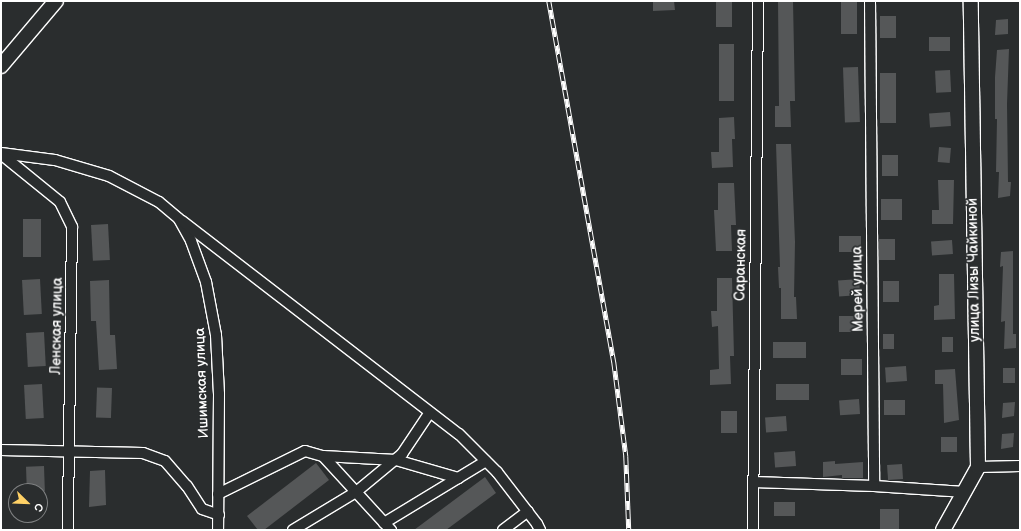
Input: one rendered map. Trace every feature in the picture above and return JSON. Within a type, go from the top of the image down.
[{"type":"street","points":[[1,66],[56,1]]},
{"type":"street","name":"Саранская","points":[[753,530],[758,1]]},
{"type":"street","name":"Мерей улица","points":[[870,1],[874,486]]},
{"type":"street","name":"улица Лизы Чайкиной","points":[[943,530],[952,510],[965,492],[978,467],[971,1]]},
{"type":"street","name":"Ишимская улица","points":[[1,153],[55,160],[109,176],[160,202],[179,219],[191,242],[206,282],[216,335],[219,394],[218,530]]},
{"type":"street","name":"Ленская улица","points":[[1,153],[60,202],[72,227],[68,530]]},
{"type":"street","points":[[179,219],[458,434],[498,472],[540,530]]},
{"type":"street","points":[[293,530],[356,492],[381,470],[396,460],[402,454],[430,412]]},
{"type":"street","points":[[1,450],[144,453],[164,461],[187,486],[202,509],[219,515]]},
{"type":"street","points":[[218,494],[305,451],[323,456],[396,460],[458,478]]},
{"type":"street","points":[[323,456],[388,526],[458,478],[486,461]]},
{"type":"street","points":[[978,467],[1020,466]]},
{"type":"street","points":[[753,482],[874,486],[965,492]]},
{"type":"street","points":[[503,530],[528,512]]},
{"type":"building","points":[[653,1],[674,1],[675,10],[653,11]]},
{"type":"building","points":[[716,1],[732,1],[732,27],[716,27]]},
{"type":"building","points":[[778,1],[793,1],[795,101],[790,101],[791,127],[775,127],[775,106],[779,106]]},
{"type":"building","points":[[841,1],[857,1],[857,34],[841,34]]},
{"type":"building","points":[[880,16],[896,16],[896,38],[880,38]]},
{"type":"building","points":[[1008,19],[1008,34],[995,35],[996,20]]},
{"type":"building","points":[[929,37],[950,37],[950,51],[929,51]]},
{"type":"building","points":[[719,44],[734,44],[734,101],[719,101]]},
{"type":"building","points":[[1009,49],[1007,104],[1008,182],[1011,182],[1010,196],[998,198],[999,172],[996,172],[997,119],[995,119],[995,77],[997,50]]},
{"type":"building","points":[[858,67],[860,122],[845,122],[843,68]]},
{"type":"building","points":[[950,70],[951,92],[936,93],[935,71]]},
{"type":"building","points":[[880,73],[896,73],[896,123],[880,123]]},
{"type":"building","points":[[950,112],[951,126],[930,127],[929,113]]},
{"type":"building","points":[[734,117],[735,139],[732,139],[733,167],[712,168],[711,152],[719,152],[719,118]]},
{"type":"building","points":[[776,144],[791,144],[795,242],[794,297],[796,297],[797,319],[781,319],[781,288],[779,288],[778,267],[780,267]]},
{"type":"building","points":[[939,147],[951,148],[950,163],[938,162]]},
{"type":"building","points":[[882,155],[898,155],[898,176],[882,176]]},
{"type":"building","points":[[938,180],[954,180],[953,224],[932,224],[932,210],[939,210]]},
{"type":"building","points":[[718,183],[734,183],[736,225],[731,225],[732,251],[716,251],[714,210],[718,210]]},
{"type":"building","points":[[881,199],[902,199],[902,220],[881,220]]},
{"type":"building","points":[[23,219],[41,219],[41,257],[23,257]]},
{"type":"building","points":[[108,224],[110,260],[93,261],[91,225]]},
{"type":"building","points":[[839,236],[861,236],[861,252],[839,252]]},
{"type":"building","points":[[879,239],[895,239],[895,260],[879,260]]},
{"type":"building","points":[[952,240],[953,254],[932,255],[931,241]]},
{"type":"building","points":[[1013,251],[1013,334],[1016,334],[1016,348],[1004,349],[1005,321],[1001,322],[1003,266],[1000,267],[1001,252]]},
{"type":"building","points":[[939,274],[954,274],[955,319],[934,320],[934,306],[939,305]]},
{"type":"building","points":[[717,278],[732,278],[734,356],[730,356],[731,384],[710,385],[710,370],[719,369],[718,326],[712,327],[711,311],[717,311]]},
{"type":"building","points":[[40,279],[42,314],[24,315],[22,280]]},
{"type":"building","points":[[859,279],[860,295],[839,296],[838,280]]},
{"type":"building","points":[[109,280],[110,335],[115,335],[117,369],[99,370],[96,321],[91,321],[90,281]]},
{"type":"building","points":[[883,281],[899,281],[899,302],[883,302]]},
{"type":"building","points":[[839,316],[861,316],[861,332],[839,332]]},
{"type":"building","points":[[44,332],[46,366],[28,367],[26,333]]},
{"type":"building","points":[[883,334],[894,334],[894,349],[883,349]]},
{"type":"building","points":[[942,337],[953,337],[953,352],[942,352]]},
{"type":"building","points":[[773,342],[806,342],[806,358],[773,358]]},
{"type":"building","points":[[841,359],[862,359],[862,375],[841,375]]},
{"type":"building","points":[[906,366],[907,381],[886,382],[885,367]]},
{"type":"building","points":[[1003,368],[1015,368],[1015,383],[1003,383]]},
{"type":"building","points":[[955,369],[959,420],[944,423],[943,384],[935,384],[935,370]]},
{"type":"building","points":[[42,384],[44,418],[26,419],[24,385]]},
{"type":"building","points":[[776,384],[809,384],[809,400],[776,400]]},
{"type":"building","points":[[97,387],[112,388],[111,418],[96,417]]},
{"type":"building","points":[[859,399],[860,414],[840,415],[839,400]]},
{"type":"building","points":[[884,400],[905,400],[905,415],[884,415]]},
{"type":"building","points":[[1015,402],[1014,416],[1002,418],[1003,403]]},
{"type":"building","points":[[721,411],[737,411],[737,433],[721,433]]},
{"type":"building","points":[[786,416],[787,431],[766,432],[765,417]]},
{"type":"building","points":[[1014,433],[1013,447],[1001,449],[1002,434]]},
{"type":"building","points":[[941,437],[957,437],[957,452],[941,452]]},
{"type":"building","points":[[795,451],[796,466],[775,467],[774,452]]},
{"type":"building","points":[[835,461],[835,464],[863,462],[863,478],[842,478],[842,475],[823,477],[823,462]]},
{"type":"building","points":[[316,463],[329,480],[264,530],[258,530],[247,516]]},
{"type":"building","points":[[902,464],[903,479],[888,480],[887,465]]},
{"type":"building","points":[[44,466],[45,483],[27,483],[26,467]]},
{"type":"building","points":[[105,470],[106,505],[89,507],[90,471]]},
{"type":"building","points":[[485,477],[496,493],[446,530],[414,530]]},
{"type":"building","points":[[774,502],[795,502],[795,516],[774,516]]},
{"type":"building","points":[[880,509],[899,509],[899,530],[880,530]]},
{"type":"railway","points":[[549,1],[614,362],[626,456],[629,530]]}]
